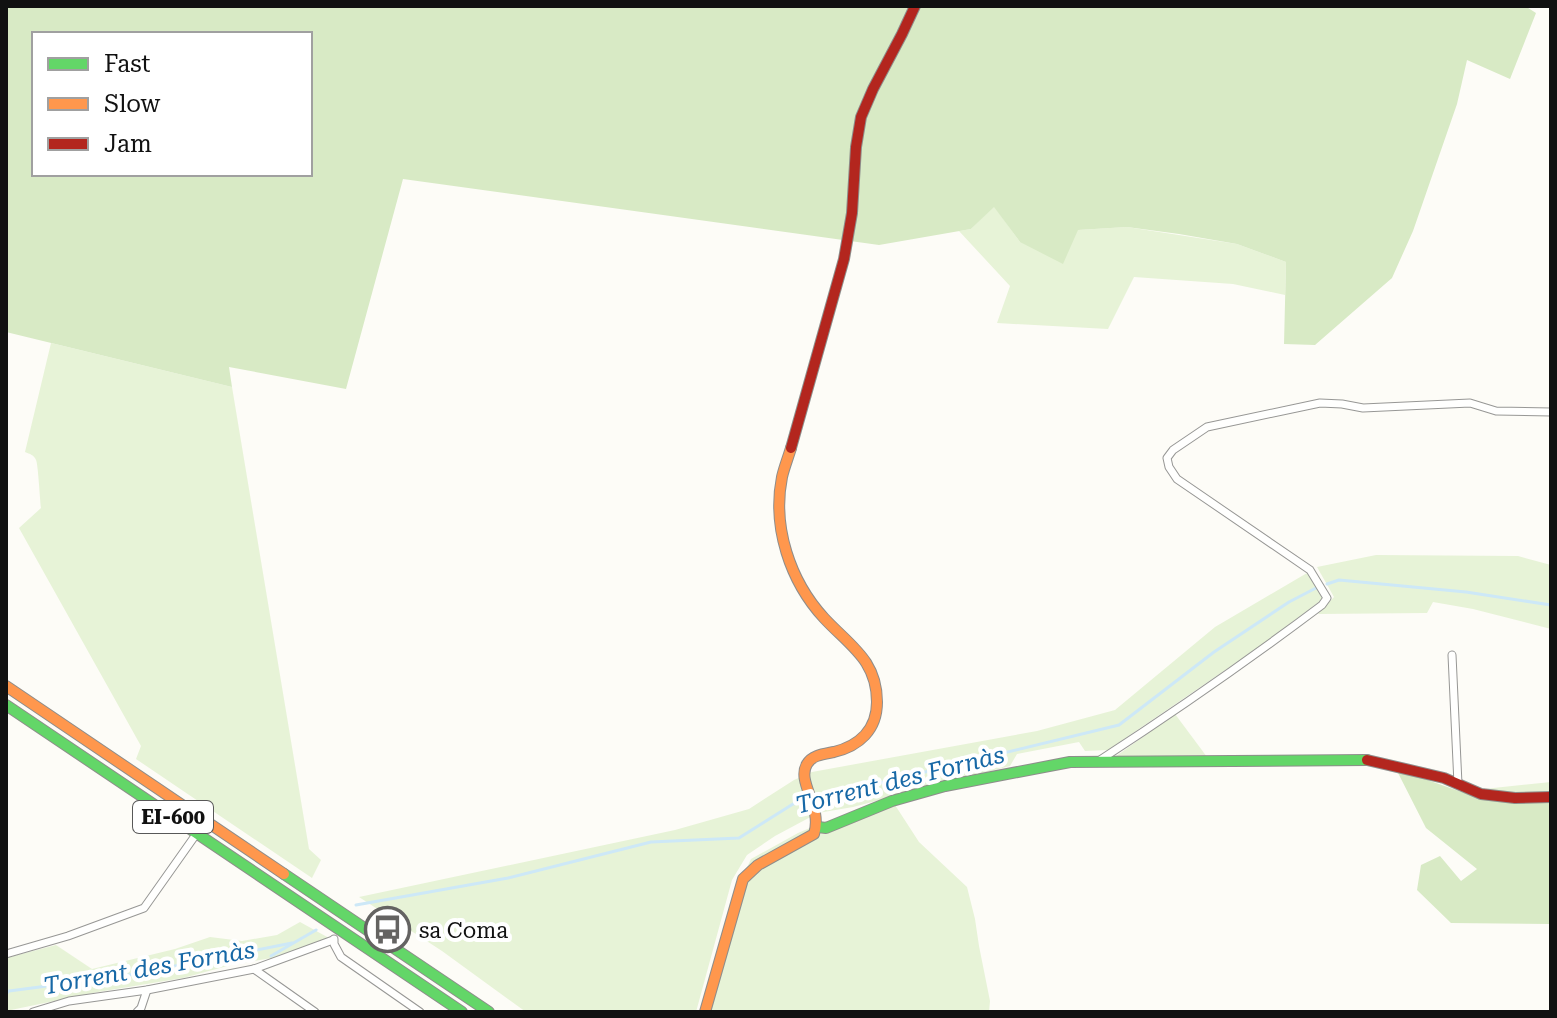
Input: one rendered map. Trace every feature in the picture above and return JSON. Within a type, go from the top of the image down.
[{"type":"street","points":[[705,1012],[743,879],[758,865],[814,834],[818,827],[817,814],[803,772],[807,762],[813,757],[842,752],[858,743],[875,719],[874,680],[869,665],[861,652],[823,618],[797,579],[784,544],[781,495],[782,479],[844,259],[850,225],[857,134],[875,86],[915,6]]},
{"type":"street","points":[[1096,763],[1275,640],[1327,598],[1310,570],[1177,479],[1167,458],[1173,450],[1207,427],[1320,403],[1363,408],[1470,403],[1496,411],[1551,412]]},
{"type":"street","points":[[1452,655],[1458,784]]},
{"type":"street","name":"EI-600","points":[[6,686],[489,1012]]},
{"type":"street","name":"EI-600","points":[[6,705],[197,833],[336,935],[462,1012]]},
{"type":"street","points":[[818,827],[826,828],[892,801],[945,786],[1070,762],[1364,759],[1404,767],[1481,794],[1515,798],[1551,797]]},
{"type":"street","points":[[6,954],[68,936],[144,908],[197,833]]},
{"type":"street","points":[[33,1012],[69,1001],[147,990],[254,969],[336,935],[341,957],[420,1012]]},
{"type":"street","points":[[254,969],[315,1012]]},
{"type":"street","points":[[137,1012],[147,990]]},
{"type":"green space","points":[[6,6],[1525,6],[1536,13],[1510,79],[1467,60],[1457,104],[1413,231],[1392,278],[1315,345],[1284,344],[1286,262],[1237,244],[1127,227],[1078,230],[1063,264],[1020,242],[994,207],[971,229],[879,245],[403,179],[346,389],[229,367],[232,387],[6,332]]},
{"type":"green space","points":[[994,206],[1020,242],[1078,230],[1127,227],[1237,244],[1286,262],[1285,295],[1233,284],[1134,277],[1108,329],[997,323],[1010,286],[959,231],[971,229]]},
{"type":"green space","points":[[51,343],[232,387],[309,849],[321,860],[312,878],[136,759],[141,746],[19,528],[41,508],[37,463],[33,456],[25,452]]},
{"type":"green space","points":[[1376,555],[1518,556],[1551,565],[1551,629],[1433,602],[1427,613],[1318,614],[1334,597],[1317,567]]},
{"type":"green space","points":[[1307,573],[1324,598],[1262,645],[1108,750],[1085,751],[1079,742],[1017,754],[1010,766],[853,807],[818,813],[747,855],[732,880],[696,1012],[526,1012],[442,951],[359,897],[675,830],[749,809],[812,772],[1037,731],[1115,710],[1215,627]]},
{"type":"green space","points":[[1175,714],[1207,757],[1112,759]]},
{"type":"green space","points":[[1396,769],[1476,797],[1551,802],[1551,924],[1451,923],[1417,890],[1421,865],[1440,856],[1461,881],[1477,869],[1426,828]]},
{"type":"green space","points":[[1551,782],[1551,793],[1503,793],[1484,789]]},
{"type":"green space","points":[[895,805],[919,842],[967,887],[990,1001],[989,1012],[707,1012],[742,878],[751,859],[824,822]]},
{"type":"green space","points":[[300,922],[329,938],[272,958],[6,1011],[6,958],[56,945],[92,969],[175,949],[210,937],[242,941],[277,935]]},
{"type":"waterway","name":"Torrent des Fornàs","points":[[1327,584],[1339,580],[1466,592],[1551,605]]},
{"type":"waterway","name":"Torrent des Fornàs","points":[[356,905],[508,878],[651,842],[739,838],[793,804],[1119,725],[1214,652],[1289,602],[1316,588]]},
{"type":"waterway","name":"Torrent des Fornàs","points":[[271,956],[316,930]]},
{"type":"waterway","name":"Torrent des Fornàs","points":[[6,994],[9,991],[124,976],[292,943]]},
{"type":"traffic: fast","points":[[6,705],[462,1012]]},
{"type":"traffic: fast","points":[[818,827],[826,828],[892,801],[945,786],[1070,762],[1367,760]]},
{"type":"traffic: fast","points":[[284,874],[489,1012]]},
{"type":"traffic: slow","points":[[705,1012],[743,879],[758,865],[814,834],[815,814],[805,779],[807,764],[815,757],[859,741],[870,729],[876,712],[876,687],[867,664],[812,603],[786,552],[780,496],[791,448]]},
{"type":"traffic: slow","points":[[6,686],[284,874]]},
{"type":"traffic: jam","points":[[791,448],[844,259],[852,213],[861,117],[915,6]]},
{"type":"traffic: jam","points":[[1367,760],[1444,778],[1481,794],[1515,798],[1551,797]]},
{"type":"place","name":"sa Coma","points":[[388,930]]}]
